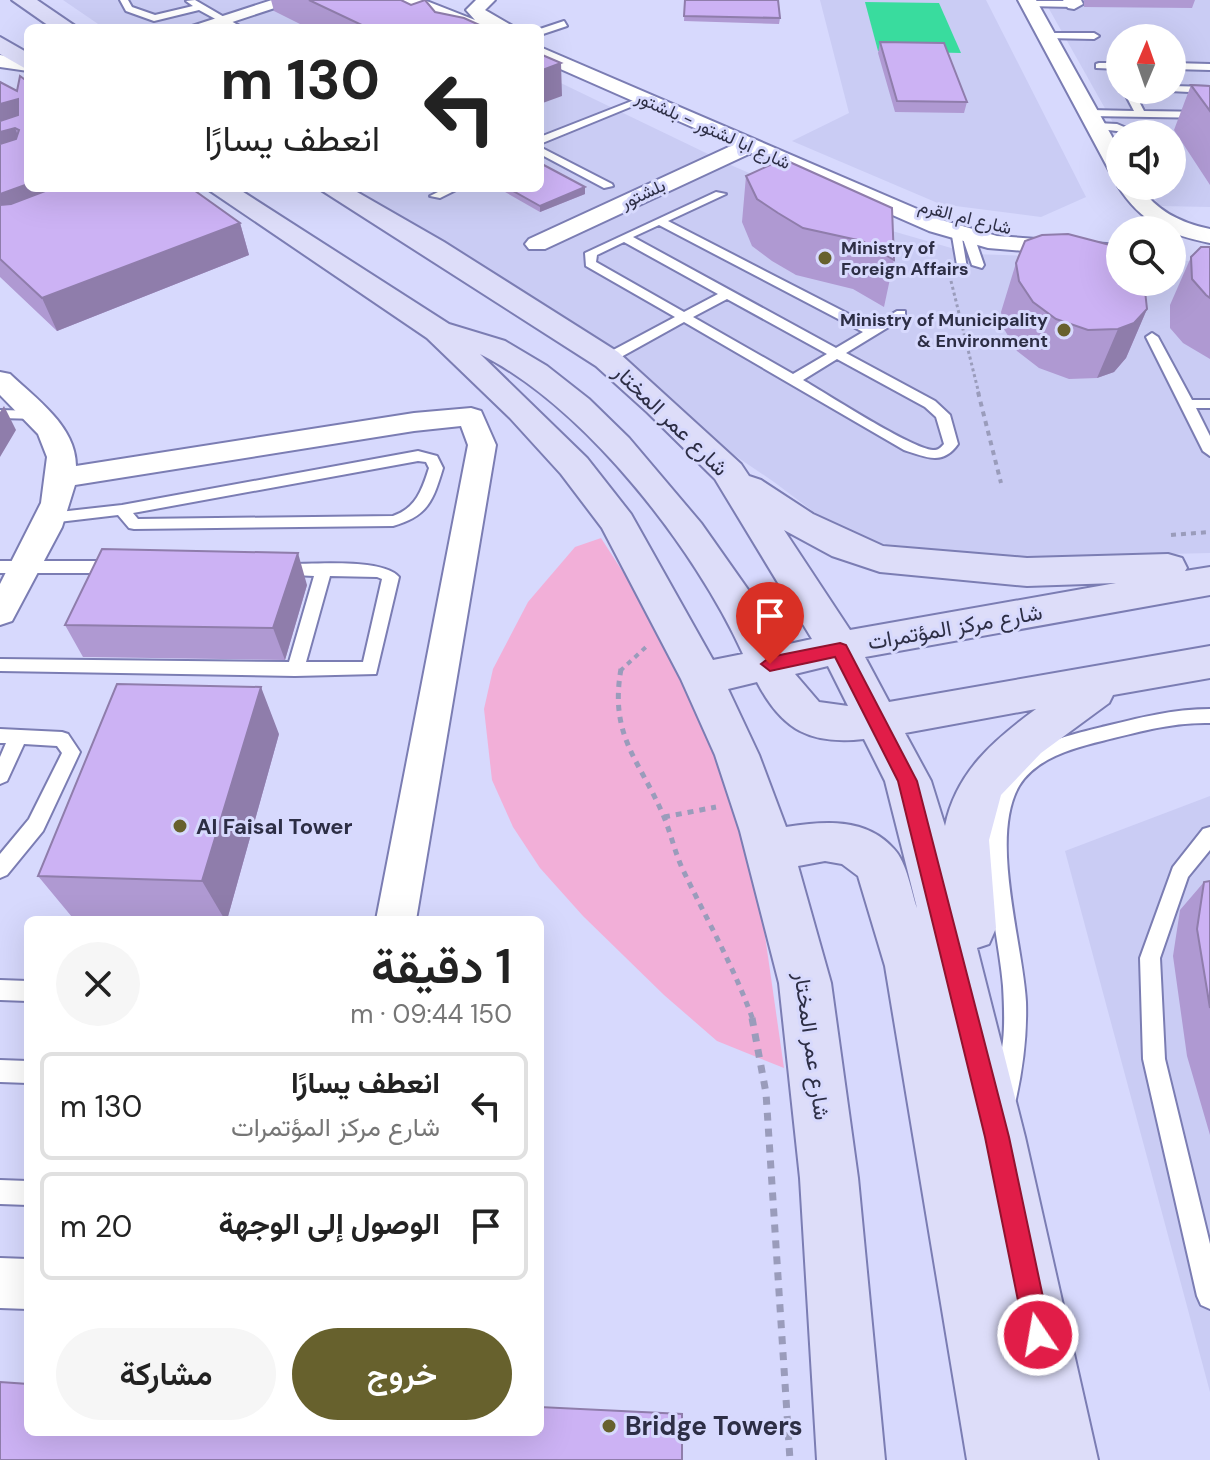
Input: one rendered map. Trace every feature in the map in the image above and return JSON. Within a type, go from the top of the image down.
[{"type":"main road","points":[[22,0],[61,24]]},
{"type":"main road","points":[[0,44],[24,61]]},
{"type":"main road","name":"شارع عمر المختار","points":[[225,192],[438,331],[512,400],[574,466],[618,523],[702,679],[761,825],[805,983],[818,1068],[851,1460]]},
{"type":"main road","name":"شارع عمر المختار","points":[[338,192],[434,248],[607,359],[728,472],[840,649],[908,781],[926,842],[997,1137],[1064,1460]]},
{"type":"main road","points":[[438,331],[481,341],[516,358],[603,433],[635,466],[709,564],[743,613],[795,706],[815,719],[841,725],[876,721],[1210,662]]},
{"type":"main road","points":[[728,472],[800,523],[846,547],[880,559],[1027,572],[1210,568]]},
{"type":"main road","name":"شارع مركز المؤتمرات","points":[[702,679],[897,635],[1210,581]]},
{"type":"main road","points":[[962,999],[971,973],[973,942],[965,885],[965,833],[974,797],[986,777],[1019,743],[1109,680]]},
{"type":"main road","points":[[761,825],[854,846],[878,864],[911,966],[1001,1460]]},
{"type":"street","points":[[231,24],[290,0]]},
{"type":"street","points":[[409,0],[469,24]]},
{"type":"street","points":[[486,0],[475,10],[500,24]]},
{"type":"street","points":[[1028,2],[1106,144]]},
{"type":"street","points":[[544,45],[612,77],[639,97]]},
{"type":"street","name":"شارع ابا لشتور - بلشتور","points":[[544,55],[813,174],[846,196],[953,231],[1027,247],[1106,237]]},
{"type":"street","points":[[0,61],[24,64]]},
{"type":"street","name":"بلشتور","points":[[537,244],[750,145]]},
{"type":"street","name":"شارع ام القرم","points":[[813,174],[986,226],[1086,237],[1106,236]]},
{"type":"street","points":[[1186,229],[1210,236]]},
{"type":"street","points":[[1186,251],[1210,251]]},
{"type":"street","points":[[0,380],[37,415],[62,453],[62,478],[50,518],[7,584]]},
{"type":"street","points":[[62,478],[414,422],[471,417],[482,445],[397,916]]},
{"type":"street","points":[[0,1283],[24,1284]]},
{"type":"lane","points":[[124,0],[129,9],[154,18],[200,7]]},
{"type":"lane","points":[[187,0],[231,24]]},
{"type":"lane","points":[[1028,2],[1073,2]]},
{"type":"lane","points":[[544,31],[564,24]]},
{"type":"lane","points":[[1049,36],[1094,36]]},
{"type":"lane","points":[[1099,66],[1106,66]]},
{"type":"lane","points":[[1186,66],[1210,67]]},
{"type":"lane","points":[[1186,89],[1210,90]]},
{"type":"lane","points":[[544,147],[639,97]]},
{"type":"lane","points":[[1136,104],[1141,114]]},
{"type":"lane","points":[[1093,119],[1141,114],[1210,115]]},
{"type":"lane","points":[[1093,119],[1106,123]]},
{"type":"lane","points":[[544,151],[608,186]]},
{"type":"lane","points":[[436,196],[446,192]]},
{"type":"lane","points":[[624,237],[930,404],[943,415],[951,444],[946,451],[935,455],[909,447],[590,263],[591,253],[624,237],[720,194]]},
{"type":"lane","points":[[659,221],[872,331]]},
{"type":"lane","points":[[953,231],[963,265]]},
{"type":"lane","points":[[953,231],[978,265]]},
{"type":"lane","points":[[607,359],[727,294]]},
{"type":"lane","points":[[793,380],[901,314]]},
{"type":"lane","points":[[1152,337],[1210,451]]},
{"type":"lane","points":[[1187,404],[1210,404]]},
{"type":"lane","points":[[0,414],[37,415]]},
{"type":"lane","points":[[50,518],[122,510],[418,456],[432,459],[436,468],[424,506],[411,517],[393,521],[134,524],[122,510]]},
{"type":"lane","points":[[7,584],[137,568]]},
{"type":"lane","points":[[0,665],[361,671],[372,666],[391,577],[384,572],[262,570]]},
{"type":"lane","points":[[295,670],[324,570]]},
{"type":"lane","points":[[997,1137],[1011,1073],[1015,1004],[1007,915],[999,884],[997,823],[1012,781],[1060,744],[1140,724],[1210,716]]},
{"type":"lane","points":[[0,776],[10,736],[62,739],[71,752],[36,825],[0,869]]},
{"type":"lane","points":[[1210,835],[1180,873],[1150,958],[1154,1059],[1210,1296]]},
{"type":"lane","points":[[0,990],[24,991]]},
{"type":"lane","points":[[0,1071],[24,1072]]},
{"type":"lane","points":[[0,1192],[24,1193]]},
{"type":"path","points":[[953,231],[1001,483]]},
{"type":"path","points":[[1166,535],[1210,532]]},
{"type":"path","points":[[676,628],[639,651],[620,669],[617,704],[622,737],[664,817],[681,866],[736,973],[754,1023],[766,1093],[790,1460]]},
{"type":"path","points":[[664,817],[761,825]]},
{"type":"shaded area","points":[[63,0],[390,0],[440,24],[98,24]]},
{"type":"shaded area","points":[[820,0],[986,0],[1086,197],[1041,217],[940,204],[792,141],[849,113]]},
{"type":"shaded area","points":[[1044,0],[1210,0],[1210,207],[1159,206],[1156,200],[1186,200],[1186,120],[1112,120]]},
{"type":"shaded area","points":[[865,2],[939,3],[961,53],[878,51]]},
{"type":"shaded area","points":[[544,75],[733,166],[861,222],[972,254],[1106,259],[1106,296],[1186,296],[1186,261],[1210,262],[1210,553],[1011,558],[851,540],[774,482],[346,192],[544,192]]},
{"type":"shaded area","points":[[601,538],[639,597],[686,684],[716,751],[761,908],[784,1068],[717,1041],[664,995],[583,916],[540,868],[513,827],[492,780],[484,709],[493,669],[528,602],[575,547]]},
{"type":"shaded area","points":[[1210,796],[1210,1392],[1065,851]]},
{"type":"building","points":[[309,0],[401,0],[411,5],[425,0],[435,12],[477,24],[360,24]]},
{"type":"building","points":[[685,0],[778,0],[780,18],[684,16]]},
{"type":"building","points":[[880,42],[944,43],[967,102],[897,101]]},
{"type":"building","points":[[544,56],[561,63],[544,69]]},
{"type":"building","points":[[20,76],[24,79],[24,185],[0,194],[0,144],[16,139],[19,130],[15,128],[0,132],[0,121],[18,115],[18,99],[0,104],[0,82],[17,91]]},
{"type":"building","points":[[1191,85],[1210,86],[1210,111]]},
{"type":"building","points":[[783,159],[892,208],[894,260],[862,241],[803,228],[757,199],[746,176]]},
{"type":"building","points":[[544,165],[585,187],[540,206],[515,192],[544,192]]},
{"type":"building","points":[[42,192],[197,192],[240,223],[42,298],[0,259],[0,205]]},
{"type":"building","points":[[1068,234],[1106,244],[1106,296],[1146,296],[1147,309],[1134,323],[1118,329],[1088,330],[1056,319],[1033,302],[1019,281],[1016,263],[1025,241],[1042,235]]},
{"type":"building","points":[[1201,247],[1210,247],[1210,298],[1192,279],[1191,257]]},
{"type":"building","points":[[102,549],[298,553],[273,628],[65,625]]},
{"type":"building","points":[[117,684],[261,687],[202,881],[38,876]]},
{"type":"building","points":[[1210,881],[1210,1008],[1197,929],[1204,882]]},
{"type":"building","name":"Bridge Towers","points":[[0,1382],[24,1384],[24,1436],[544,1436],[544,1407],[682,1414],[682,1460],[0,1460]]},
{"type":"place","name":"Ministry of Foreign Affairs","points":[[825,258]]},
{"type":"place","name":"Ministry of Municipality & Environment","points":[[1064,330]]},
{"type":"place","name":"Al Faisal Tower","points":[[180,826]]},
{"type":"place","name":"Bridge Towers","points":[[609,1426]]},
{"type":"route","points":[[770,664],[840,649],[908,781],[926,842],[997,1137],[1038,1335]]}]
